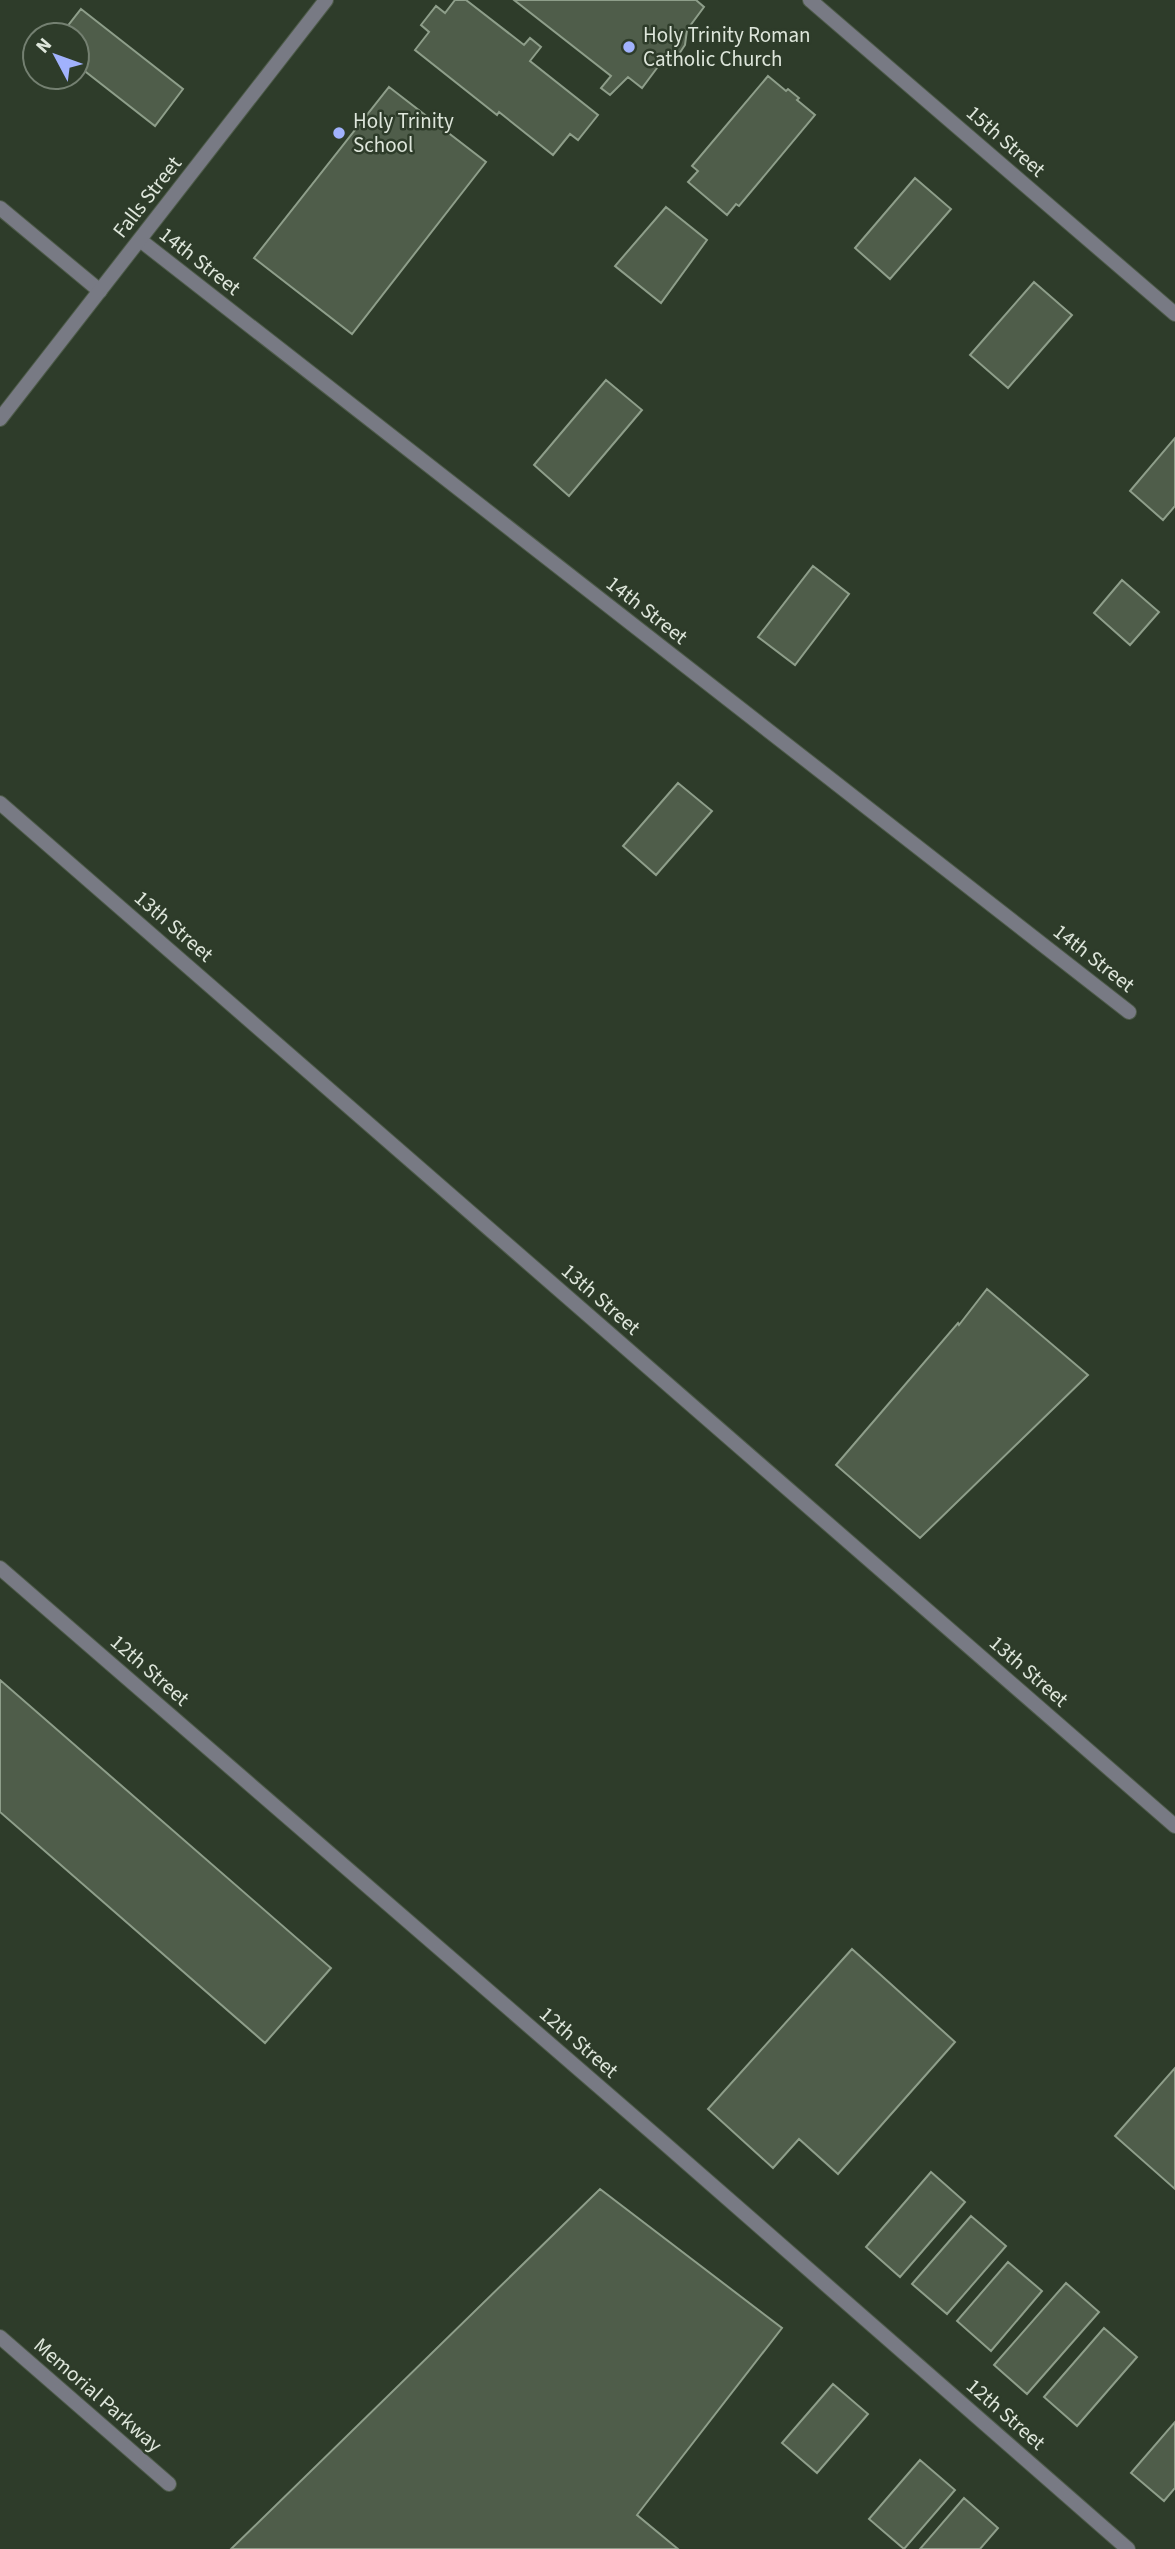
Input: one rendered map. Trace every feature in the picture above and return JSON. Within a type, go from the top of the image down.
[{"type":"street","name":"Falls Street","points":[[0,419],[326,0]]},
{"type":"street","name":"15th Street","points":[[810,0],[1175,314]]},
{"type":"street","points":[[0,208],[100,291]]},
{"type":"street","name":"14th Street","points":[[140,240],[1129,1012]]},
{"type":"street","name":"13th Street","points":[[0,803],[1175,1826]]},
{"type":"street","name":"12th Street","points":[[0,1568],[674,2151],[1128,2549]]},
{"type":"street","name":"Memorial Parkway","points":[[0,2337],[169,2484]]},
{"type":"building","points":[[455,0],[466,0],[524,45],[530,38],[541,47],[530,61],[598,115],[578,140],[570,134],[553,155],[415,50],[429,32],[421,25],[436,6],[445,13]]},
{"type":"building","name":"Holy Trinity Roman Catholic Church","points":[[514,0],[696,0],[704,7],[687,30],[685,45],[677,57],[660,64],[642,88],[628,77],[610,95],[601,88],[611,76]]},
{"type":"building","points":[[81,9],[183,89],[155,126],[91,76],[91,21],[72,21]]},
{"type":"building","points":[[768,76],[799,98],[797,100],[815,115],[739,206],[736,204],[727,215],[688,182],[698,171],[692,166]]},
{"type":"building","points":[[389,87],[486,162],[352,334],[254,258]]},
{"type":"building","points":[[915,178],[951,209],[890,279],[855,248]]},
{"type":"building","points":[[666,207],[707,240],[661,303],[615,266]]},
{"type":"building","points":[[1034,282],[1072,315],[1008,388],[970,355]]},
{"type":"building","points":[[606,380],[642,410],[569,496],[534,465]]},
{"type":"building","points":[[1175,438],[1175,506],[1163,520],[1130,491]]},
{"type":"building","points":[[813,566],[849,594],[795,665],[758,637]]},
{"type":"building","points":[[1122,580],[1159,612],[1130,645],[1094,613]]},
{"type":"building","points":[[678,783],[712,811],[656,875],[623,846]]},
{"type":"building","points":[[987,1289],[1088,1375],[920,1538],[836,1465],[958,1323],[959,1325]]},
{"type":"building","points":[[0,1680],[331,1968],[265,2043],[0,1812]]},
{"type":"building","points":[[852,1949],[955,2042],[838,2174],[799,2139],[773,2168],[708,2109]]},
{"type":"building","points":[[1175,2068],[1175,2189],[1115,2136]]},
{"type":"building","points":[[931,2172],[965,2202],[900,2277],[866,2247]]},
{"type":"building","points":[[600,2189],[782,2328],[637,2515],[678,2549],[231,2549]]},
{"type":"building","points":[[971,2216],[1006,2246],[947,2314],[912,2284]]},
{"type":"building","points":[[1008,2262],[1042,2291],[991,2351],[957,2321]]},
{"type":"building","points":[[1066,2283],[1099,2312],[1027,2394],[994,2365]]},
{"type":"building","points":[[1104,2328],[1137,2357],[1077,2426],[1044,2397]]},
{"type":"building","points":[[833,2384],[868,2414],[817,2473],[782,2443]]},
{"type":"building","points":[[1175,2422],[1175,2488],[1164,2501],[1131,2473]]},
{"type":"building","points":[[920,2460],[955,2490],[904,2549],[869,2519]]},
{"type":"building","points":[[964,2498],[998,2528],[980,2549],[920,2549]]},
{"type":"place","name":"Holy Trinity Roman Catholic Church","points":[[629,47]]},
{"type":"place","name":"Holy Trinity School","points":[[339,133]]}]
